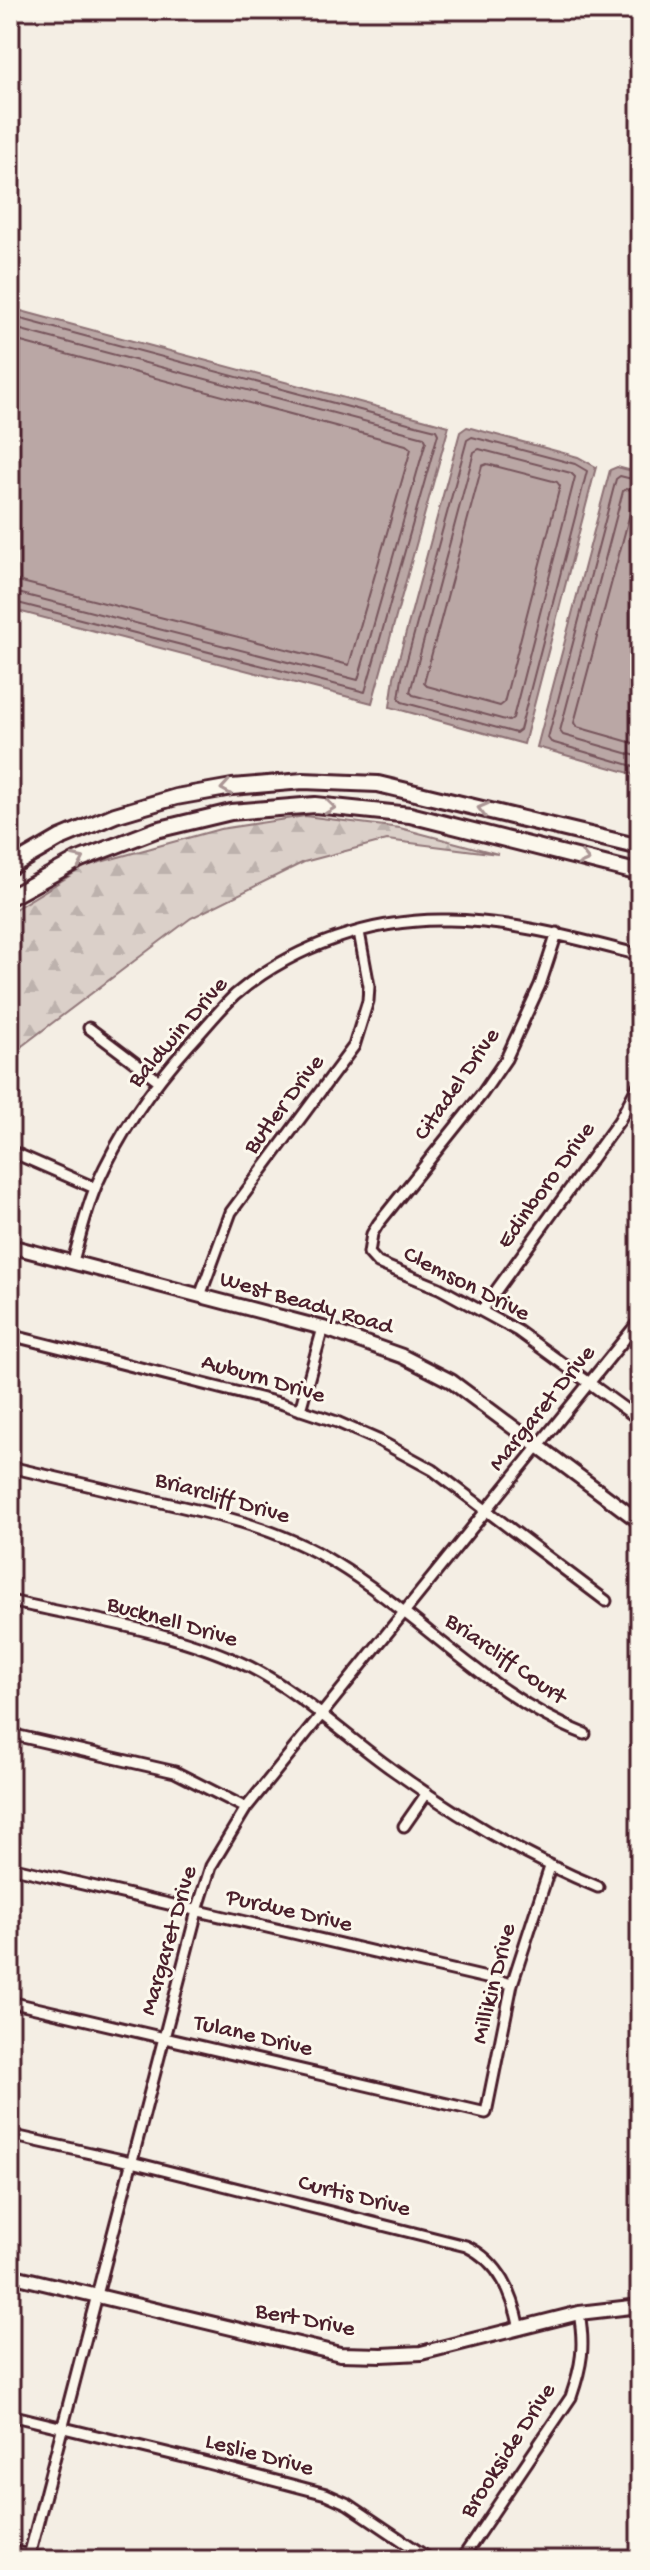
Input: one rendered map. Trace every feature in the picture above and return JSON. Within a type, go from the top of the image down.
[{"type":"main road","points":[[10,867],[60,838],[115,815],[176,797],[232,787],[303,781],[378,784],[640,847]]},
{"type":"main road","points":[[10,897],[78,860],[156,830],[231,812],[315,805],[410,815],[640,873]]},
{"type":"street","name":"Baldwin Drive","points":[[73,1261],[95,1188],[133,1118],[159,1081],[235,996],[300,953],[382,926],[448,920],[557,933],[640,955]]},
{"type":"street","name":"Butler Drive","points":[[200,1296],[231,1212],[354,1046],[365,1015],[369,986],[359,932]]},
{"type":"street","name":"Citadel Drive","points":[[369,1247],[378,1224],[482,1094],[506,1059],[540,985],[557,933]]},
{"type":"street","points":[[89,1028],[159,1081]]},
{"type":"street","name":"Edinboro Drive","points":[[482,1310],[619,1121],[640,1082]]},
{"type":"street","points":[[10,1151],[95,1188]]},
{"type":"street","name":"West Beady Road","points":[[10,1246],[323,1328],[402,1356],[451,1381],[640,1522]]},
{"type":"street","name":"Clemson Drive","points":[[369,1247],[369,1253],[378,1263],[439,1288],[518,1331],[640,1420]]},
{"type":"street","name":"Margaret Drive","points":[[29,2558],[163,2036],[211,1866],[246,1808],[640,1320]]},
{"type":"street","points":[[300,1410],[323,1328]]},
{"type":"street","name":"Auburn Drive","points":[[10,1335],[300,1410],[378,1440],[433,1470],[606,1601]]},
{"type":"street","name":"Briarcliff Drive","points":[[10,1467],[250,1524],[292,1539],[334,1561],[404,1612]]},
{"type":"street","name":"Bucknell Drive","points":[[10,1601],[151,1634],[222,1655],[277,1683],[393,1770],[508,1845],[598,1887]]},
{"type":"street","name":"Briarcliff Court","points":[[404,1612],[533,1709],[585,1734]]},
{"type":"street","points":[[10,1734],[175,1772],[246,1808]]},
{"type":"street","points":[[404,1826],[427,1793]]},
{"type":"street","name":"Purdue Drive","points":[[10,1867],[512,1984]]},
{"type":"street","name":"Millikin Drive","points":[[486,2113],[512,1984],[550,1867]]},
{"type":"street","name":"Tulane Drive","points":[[10,2002],[486,2113]]},
{"type":"street","name":"Curtis Drive","points":[[10,2135],[466,2246],[479,2252],[502,2276],[511,2293],[520,2329]]},
{"type":"street","name":"Bert Drive","points":[[10,2275],[340,2354],[421,2353],[579,2313],[640,2306]]},
{"type":"street","name":"Brookside Drive","points":[[461,2560],[571,2397],[581,2370],[584,2339],[579,2313]]},
{"type":"street","name":"Leslie Drive","points":[[10,2415],[326,2494],[348,2504],[431,2560]]},
{"type":"street","points":[[10,2550],[29,2558],[48,2560]]},
{"type":"green space","points":[[305,816],[400,828],[498,854],[387,840],[304,862],[191,918],[10,1055],[10,912],[86,866],[220,829]]},
{"type":"water","points":[[10,308],[449,426],[372,703],[10,609]]},
{"type":"water","points":[[467,427],[578,457],[596,467],[524,744],[390,707],[394,677],[460,432]]},
{"type":"water","points":[[617,467],[640,473],[640,776],[537,747],[610,470]]}]
